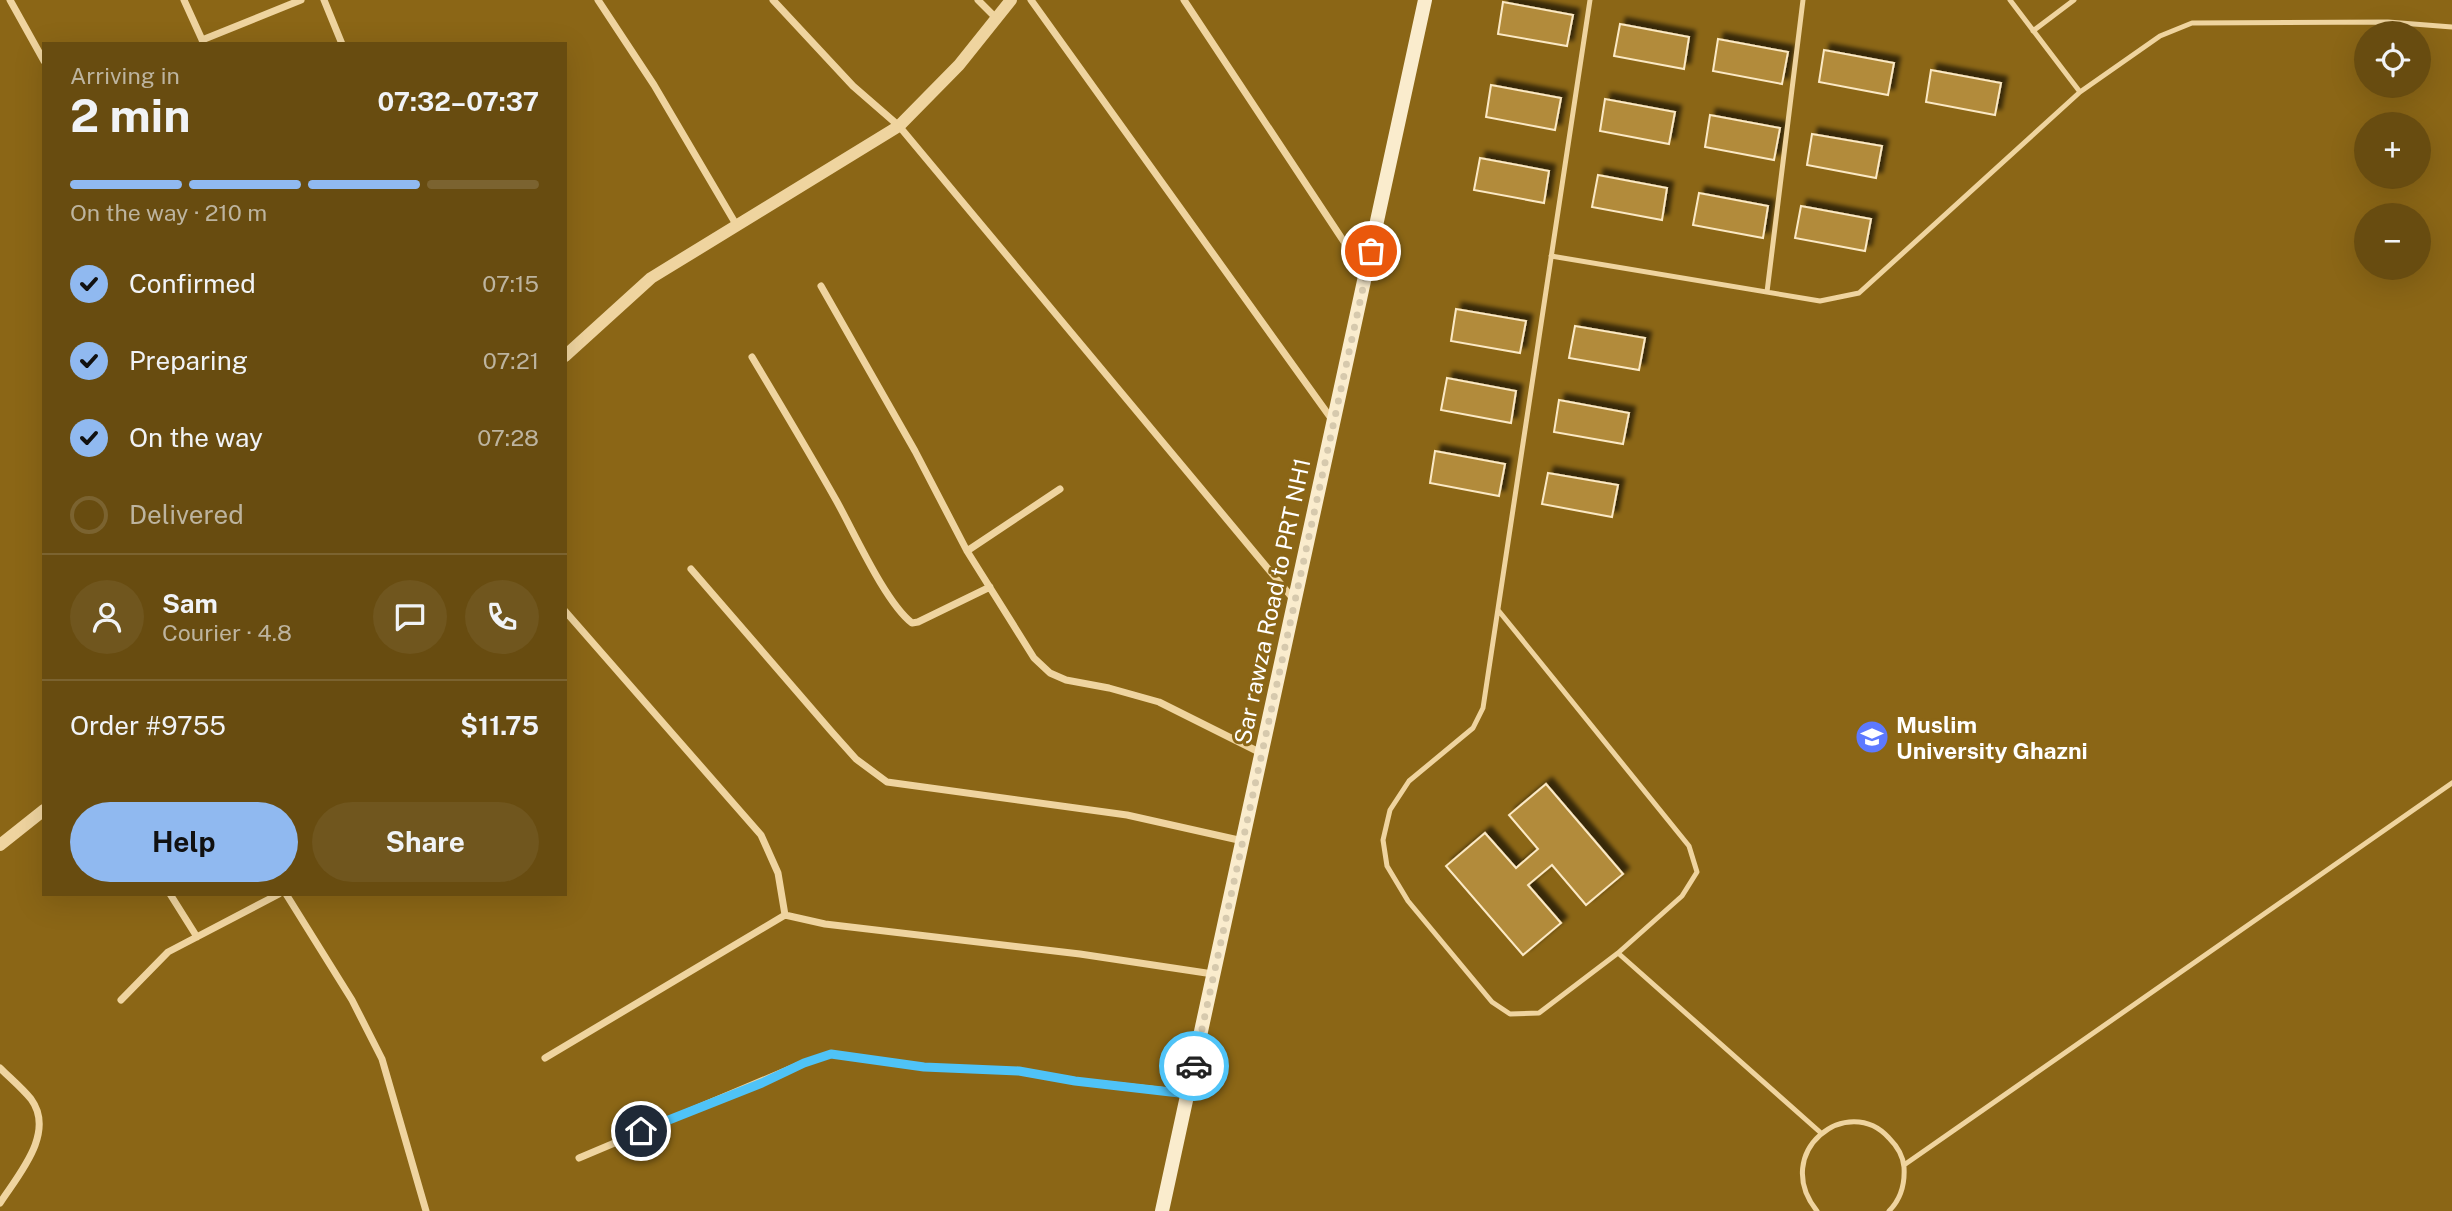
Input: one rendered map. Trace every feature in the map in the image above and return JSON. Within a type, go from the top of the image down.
[{"type":"main road","name":"Sar rawza Road to PRT NH1","points":[[1163,1211],[1425,0]]},
{"type":"street","points":[[10,0],[42,57]]},
{"type":"street","points":[[184,0],[203,42],[301,0]]},
{"type":"street","points":[[324,0],[341,42]]},
{"type":"street","points":[[598,0],[654,85],[737,226]]},
{"type":"street","points":[[773,0],[853,86],[899,126],[1295,601]]},
{"type":"street","points":[[978,0],[997,19]]},
{"type":"street","points":[[567,354],[651,278],[899,126],[958,65],[1011,0]]},
{"type":"street","points":[[1031,0],[1334,422]]},
{"type":"street","points":[[1184,0],[1366,276]]},
{"type":"street","points":[[821,286],[915,451],[967,551],[1034,658],[1050,673],[1066,680],[1109,688],[1159,702],[1262,753]]},
{"type":"street","points":[[752,357],[892,600],[905,618],[912,623],[918,622],[990,587]]},
{"type":"street","points":[[967,551],[1060,489]]},
{"type":"street","points":[[691,569],[831,732],[856,759],[887,782],[1127,815],[1243,841]]},
{"type":"street","points":[[567,613],[761,835],[778,873],[785,915]]},
{"type":"street","points":[[0,845],[42,812]]},
{"type":"street","points":[[171,896],[197,937]]},
{"type":"street","points":[[121,1000],[168,952],[275,896]]},
{"type":"street","points":[[287,896],[352,1000],[382,1059],[426,1211]]},
{"type":"street","points":[[545,1058],[785,915],[825,924],[1080,954],[1214,974]]},
{"type":"street","points":[[579,1158],[831,1054],[924,1067],[1019,1071],[1075,1081],[1188,1094]]},
{"type":"street","points":[[0,1068],[32,1101],[40,1124],[32,1155],[0,1203]]},
{"type":"lane","points":[[1498,610],[1689,846],[1697,872],[1682,897],[1618,953],[1539,1013],[1510,1014],[1492,1002],[1408,901],[1387,866],[1383,840],[1390,810],[1409,781],[1473,727],[1483,708],[1590,0]]},
{"type":"lane","points":[[1767,292],[1802,0]]},
{"type":"lane","points":[[2010,0],[2080,92]]},
{"type":"lane","points":[[2033,31],[2074,0]]},
{"type":"lane","points":[[1551,256],[1820,301],[1859,293],[2080,92],[2160,36],[2192,23],[2388,22],[2452,27]]},
{"type":"lane","points":[[1904,1165],[2452,783]]},
{"type":"lane","points":[[1618,953],[1821,1133]]},
{"type":"lane","points":[[1817,1211],[1807,1197],[1802,1181],[1802,1163],[1809,1147],[1821,1133],[1836,1125],[1854,1122],[1871,1126],[1886,1134],[1897,1147],[1904,1165],[1903,1187],[1896,1208],[1889,1211]]},
{"type":"building","points":[[1503,2],[1573,15],[1567,46],[1498,34]]},
{"type":"building","points":[[1620,24],[1689,37],[1684,69],[1614,56]]},
{"type":"building","points":[[1718,39],[1788,52],[1782,84],[1713,71]]},
{"type":"building","points":[[1824,50],[1894,63],[1888,95],[1819,82]]},
{"type":"building","points":[[1931,70],[2001,83],[1995,115],[1926,102]]},
{"type":"building","points":[[1491,85],[1561,98],[1555,130],[1486,117]]},
{"type":"building","points":[[1605,99],[1675,112],[1669,144],[1600,131]]},
{"type":"building","points":[[1710,115],[1780,128],[1774,160],[1705,147]]},
{"type":"building","points":[[1812,134],[1882,146],[1876,178],[1807,165]]},
{"type":"building","points":[[1480,158],[1549,171],[1544,203],[1474,190]]},
{"type":"building","points":[[1598,175],[1667,188],[1662,220],[1592,207]]},
{"type":"building","points":[[1699,193],[1768,206],[1763,238],[1693,225]]},
{"type":"building","points":[[1801,206],[1871,219],[1865,251],[1795,238]]},
{"type":"building","points":[[1456,309],[1526,321],[1520,353],[1451,341]]},
{"type":"building","points":[[1575,326],[1645,338],[1639,370],[1569,358]]},
{"type":"building","points":[[1447,378],[1516,391],[1511,423],[1441,410]]},
{"type":"building","points":[[1559,400],[1629,413],[1623,444],[1554,432]]},
{"type":"building","points":[[1435,451],[1505,464],[1499,496],[1430,483]]},
{"type":"building","points":[[1548,473],[1618,485],[1612,517],[1542,504]]},
{"type":"building","points":[[1546,784],[1623,874],[1586,905],[1552,865],[1528,885],[1561,923],[1523,955],[1446,866],[1485,833],[1516,868],[1538,849],[1509,815]]},
{"type":"way so far","points":[[1194,1066],[1371,251]]},
{"type":"place","name":"Muslim University Ghazni","points":[[1872,737]]},
{"type":"route","points":[[641,1131],[831,1054],[924,1067],[1019,1071],[1075,1081],[1188,1094],[1194,1066]]}]
